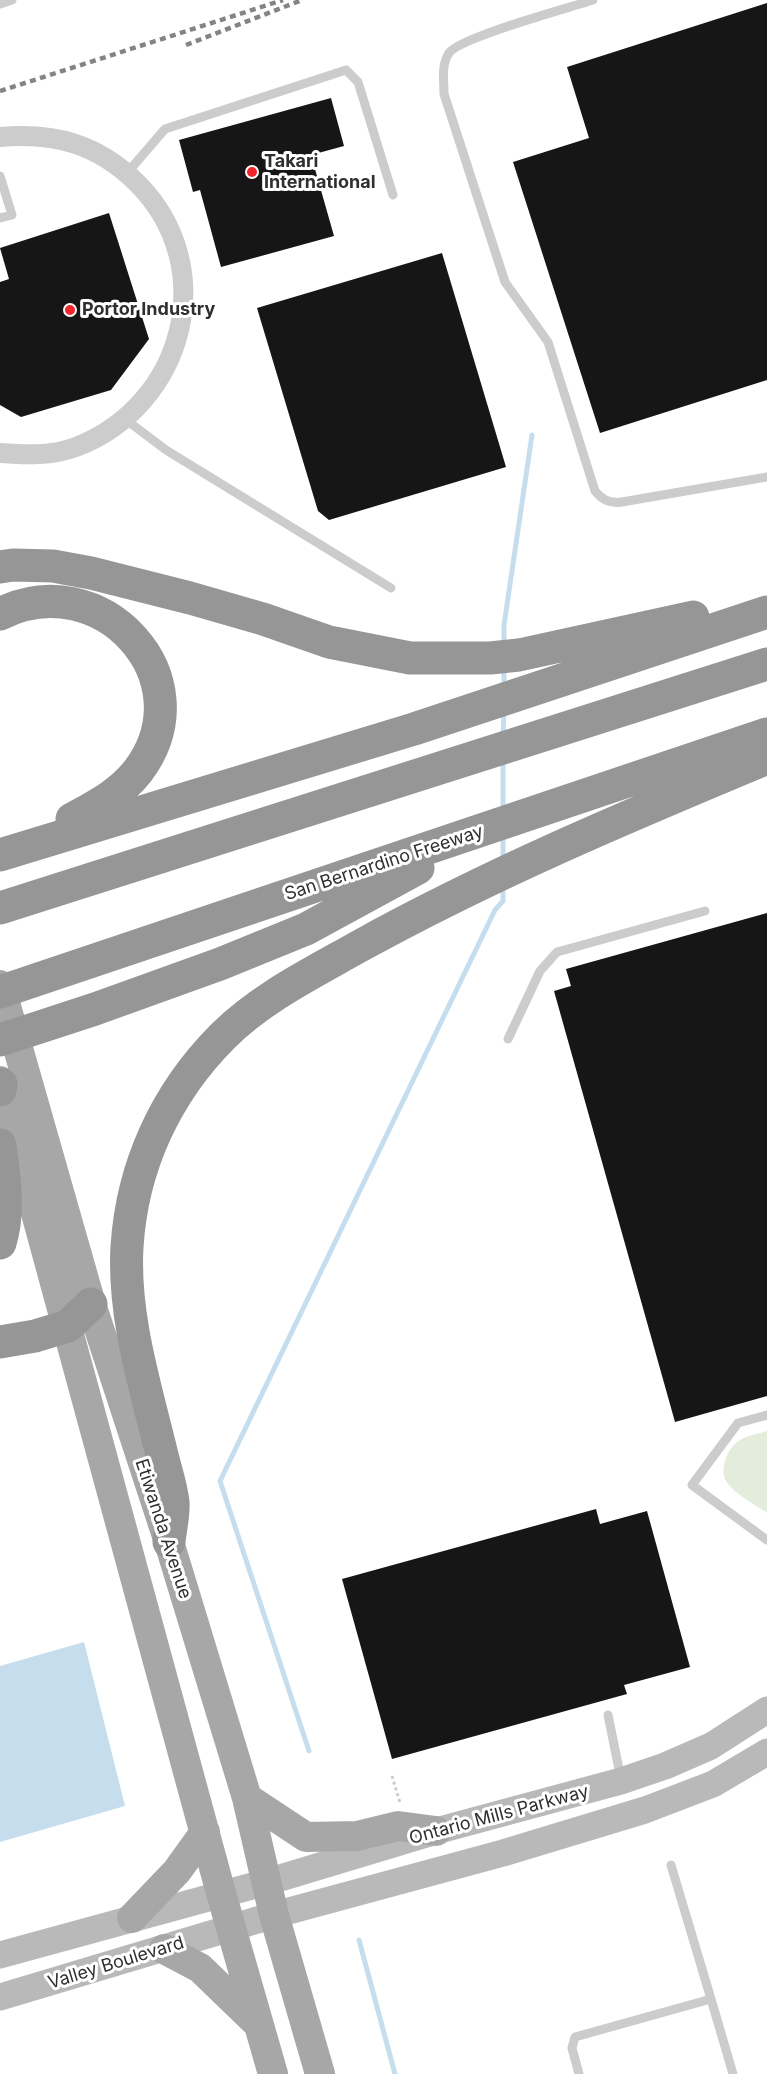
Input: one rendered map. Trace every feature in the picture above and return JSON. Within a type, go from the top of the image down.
[{"type":"highway","points":[[0,567],[53,566],[91,573],[263,619],[328,642],[410,658],[505,656],[681,620],[767,597]]},
{"type":"highway","points":[[0,614],[28,603],[59,603],[89,607],[114,620],[136,641],[151,664],[157,683],[160,713],[149,752],[139,769],[120,790],[104,802],[67,822],[0,846]]},
{"type":"highway","points":[[0,855],[300,765],[489,705],[767,612]]},
{"type":"highway","points":[[0,908],[767,664]]},
{"type":"highway","name":"San Bernardino Freeway","points":[[0,992],[767,734]]},
{"type":"highway","points":[[169,1542],[173,1504],[135,1341],[127,1278],[127,1250],[130,1214],[138,1177],[150,1144],[169,1104],[195,1067],[225,1034],[262,1004],[310,974],[391,929],[598,828],[767,758]]},
{"type":"highway","points":[[0,1040],[220,964],[306,929],[506,823]]},
{"type":"highway","points":[[0,1145],[6,1204],[5,1223],[0,1243]]},
{"type":"highway","points":[[0,1342],[34,1336],[79,1315]]},
{"type":"main road","name":"Etiwanda Avenue","points":[[0,986],[7,1082],[79,1315],[205,1832],[273,2074]]},
{"type":"main road","name":"Etiwanda Avenue","points":[[79,1315],[169,1542],[247,1798],[274,1915],[320,2074]]},
{"type":"main road","name":"Ontario Mills Parkway","points":[[221,1893],[621,1781],[665,1766],[711,1746],[767,1710]]},
{"type":"main road","name":"Ontario Mills Parkway","points":[[232,1928],[503,1853],[670,1801],[712,1784],[767,1752]]},
{"type":"main road","points":[[503,1853],[520,1834],[613,1805],[618,1801],[621,1781]]},
{"type":"main road","points":[[247,1798],[306,1837],[357,1836],[398,1826],[436,1831]]},
{"type":"main road","points":[[132,1918],[177,1871],[205,1832]]},
{"type":"main road","name":"Valley Boulevard","points":[[0,1955],[221,1893]]},
{"type":"main road","name":"Valley Boulevard","points":[[0,1997],[232,1928]]},
{"type":"main road","points":[[164,1948],[200,1968],[259,2025]]},
{"type":"street","points":[[0,137],[21,135],[81,145],[106,157],[127,173],[150,196],[167,222],[176,246],[182,274],[183,309],[177,343],[163,374],[145,400],[125,419],[100,436],[75,448],[48,454],[0,453]]},
{"type":"lane","points":[[0,4],[12,0]]},
{"type":"lane","points":[[593,0],[469,39],[450,51],[443,67],[444,94],[505,282],[548,342],[595,491],[602,499],[615,503],[767,477]]},
{"type":"lane","points":[[127,173],[165,129],[346,70],[358,82],[393,195]]},
{"type":"lane","points":[[0,176],[12,215],[0,219]]},
{"type":"lane","points":[[125,419],[166,450],[391,588]]},
{"type":"lane","points":[[508,1040],[540,971],[557,952],[705,911]]},
{"type":"lane","points":[[767,1415],[738,1423],[692,1485],[767,1540]]},
{"type":"lane","points":[[608,1714],[621,1781]]},
{"type":"lane","points":[[671,1864],[733,2074]]},
{"type":"lane","points":[[579,2074],[572,2048],[575,2037],[711,2000]]},
{"type":"path","points":[[393,1776],[400,1804]]},
{"type":"green space","points":[[767,1431],[767,1513],[734,1490],[726,1481],[724,1464],[728,1453],[736,1443],[746,1437]]},
{"type":"water","points":[[84,1642],[125,1806],[0,1842],[0,1666]]},
{"type":"building","points":[[767,3],[767,380],[600,433],[513,162],[589,138],[567,67]]},
{"type":"building","name":"Takari International","points":[[331,98],[344,146],[311,155],[334,236],[221,267],[200,190],[193,192],[179,140]]},
{"type":"building","name":"Portor Industry","points":[[109,213],[149,339],[111,390],[21,417],[0,405],[0,282],[9,279],[0,248]]},
{"type":"building","points":[[442,253],[506,467],[329,520],[318,511],[257,308]]},
{"type":"building","points":[[767,913],[767,1396],[675,1422],[554,991],[571,986],[566,969]]},
{"type":"building","points":[[596,1509],[600,1524],[647,1511],[690,1667],[624,1685],[627,1694],[392,1759],[342,1579]]},
{"type":"waterway","points":[[504,647],[504,625],[532,435]]},
{"type":"waterway","points":[[504,668],[504,689]]},
{"type":"waterway","points":[[503,737],[504,710]]},
{"type":"waterway","points":[[503,758],[503,812]]},
{"type":"waterway","points":[[503,833],[503,860]]},
{"type":"waterway","points":[[309,1751],[220,1481],[495,910],[503,901],[503,887]]},
{"type":"waterway","points":[[359,1940],[395,2074]]},
{"type":"railway","points":[[0,91],[283,0]]},
{"type":"railway","points":[[186,45],[302,0]]},
{"type":"place","name":"Takari International","points":[[252,172]]},
{"type":"place","name":"Portor Industry","points":[[70,310]]}]
